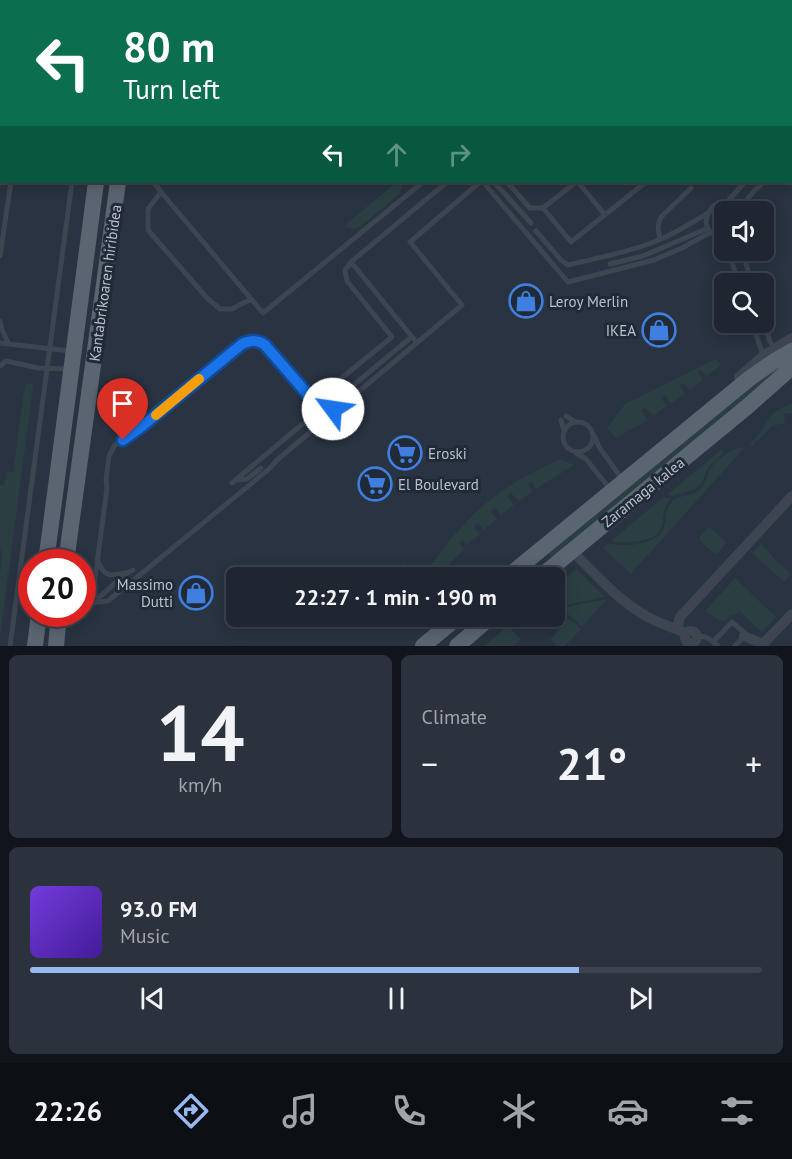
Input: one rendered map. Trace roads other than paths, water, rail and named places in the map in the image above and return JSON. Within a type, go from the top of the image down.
[{"type":"main road","name":"Kantabrikoaren hiribidea","points":[[48,549],[96,183]]},
{"type":"main road","name":"Kantabrikoaren hiribidea","points":[[68,549],[118,183]]},
{"type":"main road","name":"Zaramaga kalea","points":[[519,567],[750,378],[792,351]]},
{"type":"main road","name":"Zaramaga kalea","points":[[552,567],[792,367]]},
{"type":"main road","points":[[35,646],[37,627]]},
{"type":"main road","points":[[56,646],[58,627]]},
{"type":"main road","points":[[423,646],[444,627]]},
{"type":"main road","points":[[457,646],[480,627]]},
{"type":"street","name":"Zaramaga kalea","points":[[673,440],[763,356],[792,338]]},
{"type":"street","name":"Zaramaga kalea","points":[[747,406],[792,378]]},
{"type":"street","points":[[687,638],[680,616],[792,496]]},
{"type":"street","points":[[572,551],[632,607],[687,638]]},
{"type":"street","points":[[744,636],[763,644],[792,614]]},
{"type":"street","points":[[471,646],[477,630]]},
{"type":"lane","points":[[0,256],[11,183]]},
{"type":"lane","points":[[10,646],[72,183]]},
{"type":"lane","points":[[155,183],[263,313],[422,183]]},
{"type":"lane","points":[[261,468],[247,479],[234,481],[300,426],[313,421],[305,413],[304,408],[310,397],[322,394],[394,335],[347,281],[345,270],[351,262],[446,183]]},
{"type":"lane","points":[[96,603],[108,602],[462,305],[410,242],[481,183]]},
{"type":"lane","points":[[483,183],[568,282],[659,259],[682,248],[710,230]]},
{"type":"lane","points":[[495,183],[561,261],[568,265],[621,253],[660,239],[708,213],[714,205]]},
{"type":"lane","points":[[508,183],[530,208],[543,208],[576,183]]},
{"type":"lane","points":[[578,183],[605,215]]},
{"type":"lane","points":[[543,208],[571,242],[645,183]]},
{"type":"lane","points":[[728,201],[744,183]]},
{"type":"lane","points":[[747,201],[763,183]]},
{"type":"lane","points":[[660,239],[657,229],[661,217],[691,188]]},
{"type":"lane","points":[[161,192],[147,209],[148,230],[207,298],[220,309],[232,309],[251,298]]},
{"type":"lane","points":[[708,213],[706,221],[714,234]]},
{"type":"lane","points":[[522,221],[531,223]]},
{"type":"lane","points":[[609,264],[643,256],[710,230]]},
{"type":"lane","points":[[536,231],[537,239]]},
{"type":"lane","points":[[351,262],[417,343]]},
{"type":"lane","points":[[0,321],[9,344]]},
{"type":"lane","points":[[756,333],[763,356]]},
{"type":"lane","points":[[768,333],[775,348]]},
{"type":"lane","points":[[322,394],[333,406],[409,339]]},
{"type":"lane","points":[[96,568],[111,451],[242,344],[249,341],[260,341],[310,397]]},
{"type":"lane","points":[[0,343],[74,352]]},
{"type":"lane","points":[[0,366],[3,361],[47,369],[61,367],[72,369]]},
{"type":"lane","points":[[563,418],[587,424],[617,485],[564,444],[563,418]]},
{"type":"lane","points":[[564,431],[575,422]]},
{"type":"lane","points":[[574,452],[589,448],[594,435]]},
{"type":"lane","points":[[97,559],[104,573],[111,575],[133,570]]},
{"type":"lane","points":[[96,599],[120,580],[125,573]]},
{"type":"lane","points":[[687,638],[706,637],[715,644],[732,622],[746,634],[735,646]]},
{"type":"place","name":"Leroy Merlin","points":[[526,301]]},
{"type":"place","name":"IKEA","points":[[659,330]]},
{"type":"place","name":"Eroski","points":[[405,453]]},
{"type":"place","name":"El Boulevard","points":[[375,484]]},
{"type":"place","name":"Massimo Dutti","points":[[196,593]]}]
